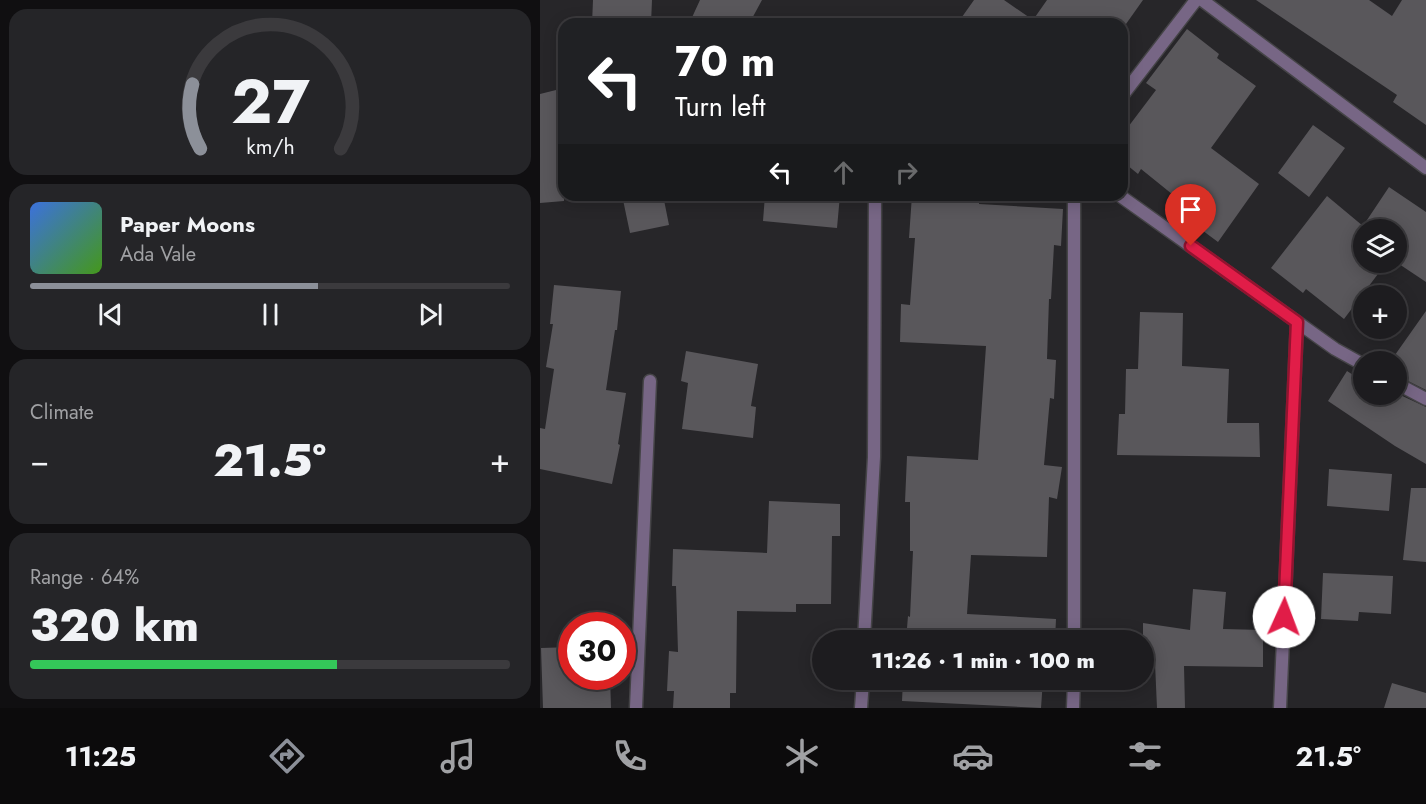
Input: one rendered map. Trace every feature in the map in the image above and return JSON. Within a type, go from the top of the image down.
[{"type":"street","points":[[1128,88],[1196,0]]},
{"type":"street","points":[[1202,0],[1426,168]]},
{"type":"street","points":[[865,630],[874,457],[875,201]]},
{"type":"street","points":[[1074,201],[1074,630]]},
{"type":"street","points":[[1127,201],[1335,349],[1353,359]]},
{"type":"street","points":[[1280,708],[1297,322]]},
{"type":"street","points":[[636,708],[650,381]]},
{"type":"street","points":[[1407,388],[1426,399]]},
{"type":"street","points":[[861,708],[862,690]]},
{"type":"street","points":[[1073,708],[1074,690]]},
{"type":"building","points":[[593,0],[652,0],[651,18],[592,18]]},
{"type":"building","points":[[700,0],[762,0],[752,18],[692,18]]},
{"type":"building","points":[[974,0],[1004,0],[1030,18],[961,18]]},
{"type":"building","points":[[1047,0],[1143,0],[1128,21],[1128,18],[1034,18]]},
{"type":"building","points":[[1256,0],[1369,0],[1392,16],[1402,0],[1426,0],[1426,125],[1393,102],[1397,95]]},
{"type":"building","points":[[1187,29],[1219,54],[1217,58],[1256,86],[1211,148],[1259,184],[1218,242],[1187,219],[1193,211],[1141,169],[1138,174],[1128,166],[1128,127],[1156,90],[1146,83]]},
{"type":"building","points":[[558,90],[558,201],[564,201],[540,203],[540,94]]},
{"type":"building","points":[[1313,125],[1345,148],[1309,197],[1278,173]]},
{"type":"building","points":[[1389,187],[1426,212],[1426,282],[1407,269],[1407,219],[1368,219]]},
{"type":"building","points":[[1327,196],[1355,219],[1353,273],[1379,273],[1370,285],[1353,285],[1353,307],[1344,319],[1306,289],[1303,293],[1271,268]]},
{"type":"building","points":[[623,201],[664,201],[669,225],[630,233]]},
{"type":"building","points":[[765,201],[839,201],[837,228],[763,221]]},
{"type":"building","points":[[912,201],[979,201],[979,204],[1063,209],[1061,246],[1054,245],[1051,299],[1049,299],[1047,359],[1056,360],[1054,399],[1050,398],[1044,465],[1062,467],[1057,499],[1049,497],[1047,557],[971,555],[967,614],[1056,619],[1055,630],[907,630],[908,616],[910,617],[913,551],[910,551],[910,502],[905,502],[907,456],[978,460],[986,346],[900,342],[901,304],[910,305],[915,238],[909,238]]},
{"type":"building","points":[[554,285],[621,291],[617,330],[615,330],[606,390],[626,393],[618,444],[620,445],[612,484],[540,469],[540,428],[545,429],[554,369],[546,367],[553,324],[550,324]]},
{"type":"building","points":[[1426,311],[1426,390],[1407,380],[1407,351],[1398,351]]},
{"type":"building","points":[[1140,312],[1183,313],[1182,366],[1229,369],[1227,423],[1259,423],[1260,457],[1117,455],[1119,414],[1125,414],[1126,369],[1138,369]]},
{"type":"building","points":[[686,351],[758,364],[751,406],[756,407],[753,438],[682,429],[688,383],[681,381]]},
{"type":"building","points":[[1347,371],[1353,375],[1353,405],[1407,405],[1407,398],[1426,407],[1426,464],[1395,446],[1328,401]]},
{"type":"building","points":[[1329,469],[1392,474],[1389,511],[1327,506]]},
{"type":"building","points":[[1411,488],[1426,488],[1426,562],[1403,560]]},
{"type":"building","points":[[769,501],[840,504],[840,536],[832,536],[831,604],[796,604],[796,612],[737,611],[736,693],[730,693],[730,708],[673,708],[674,691],[667,691],[669,651],[678,652],[676,586],[672,586],[673,549],[767,553]]},
{"type":"building","points":[[1323,573],[1393,576],[1391,614],[1359,612],[1358,621],[1321,619]]},
{"type":"building","points":[[1193,589],[1226,592],[1223,629],[1263,630],[1263,667],[1184,666],[1185,708],[1157,708],[1154,630],[1143,630],[1143,623],[1190,630]]},
{"type":"building","points":[[558,647],[558,690],[610,690],[611,708],[543,708],[541,648]]},
{"type":"building","points":[[1392,683],[1426,693],[1426,708],[1384,708]]},
{"type":"building","points":[[903,690],[1042,690],[1041,708],[902,701]]},
{"type":"route","points":[[1191,246],[1297,322],[1284,617]]}]
